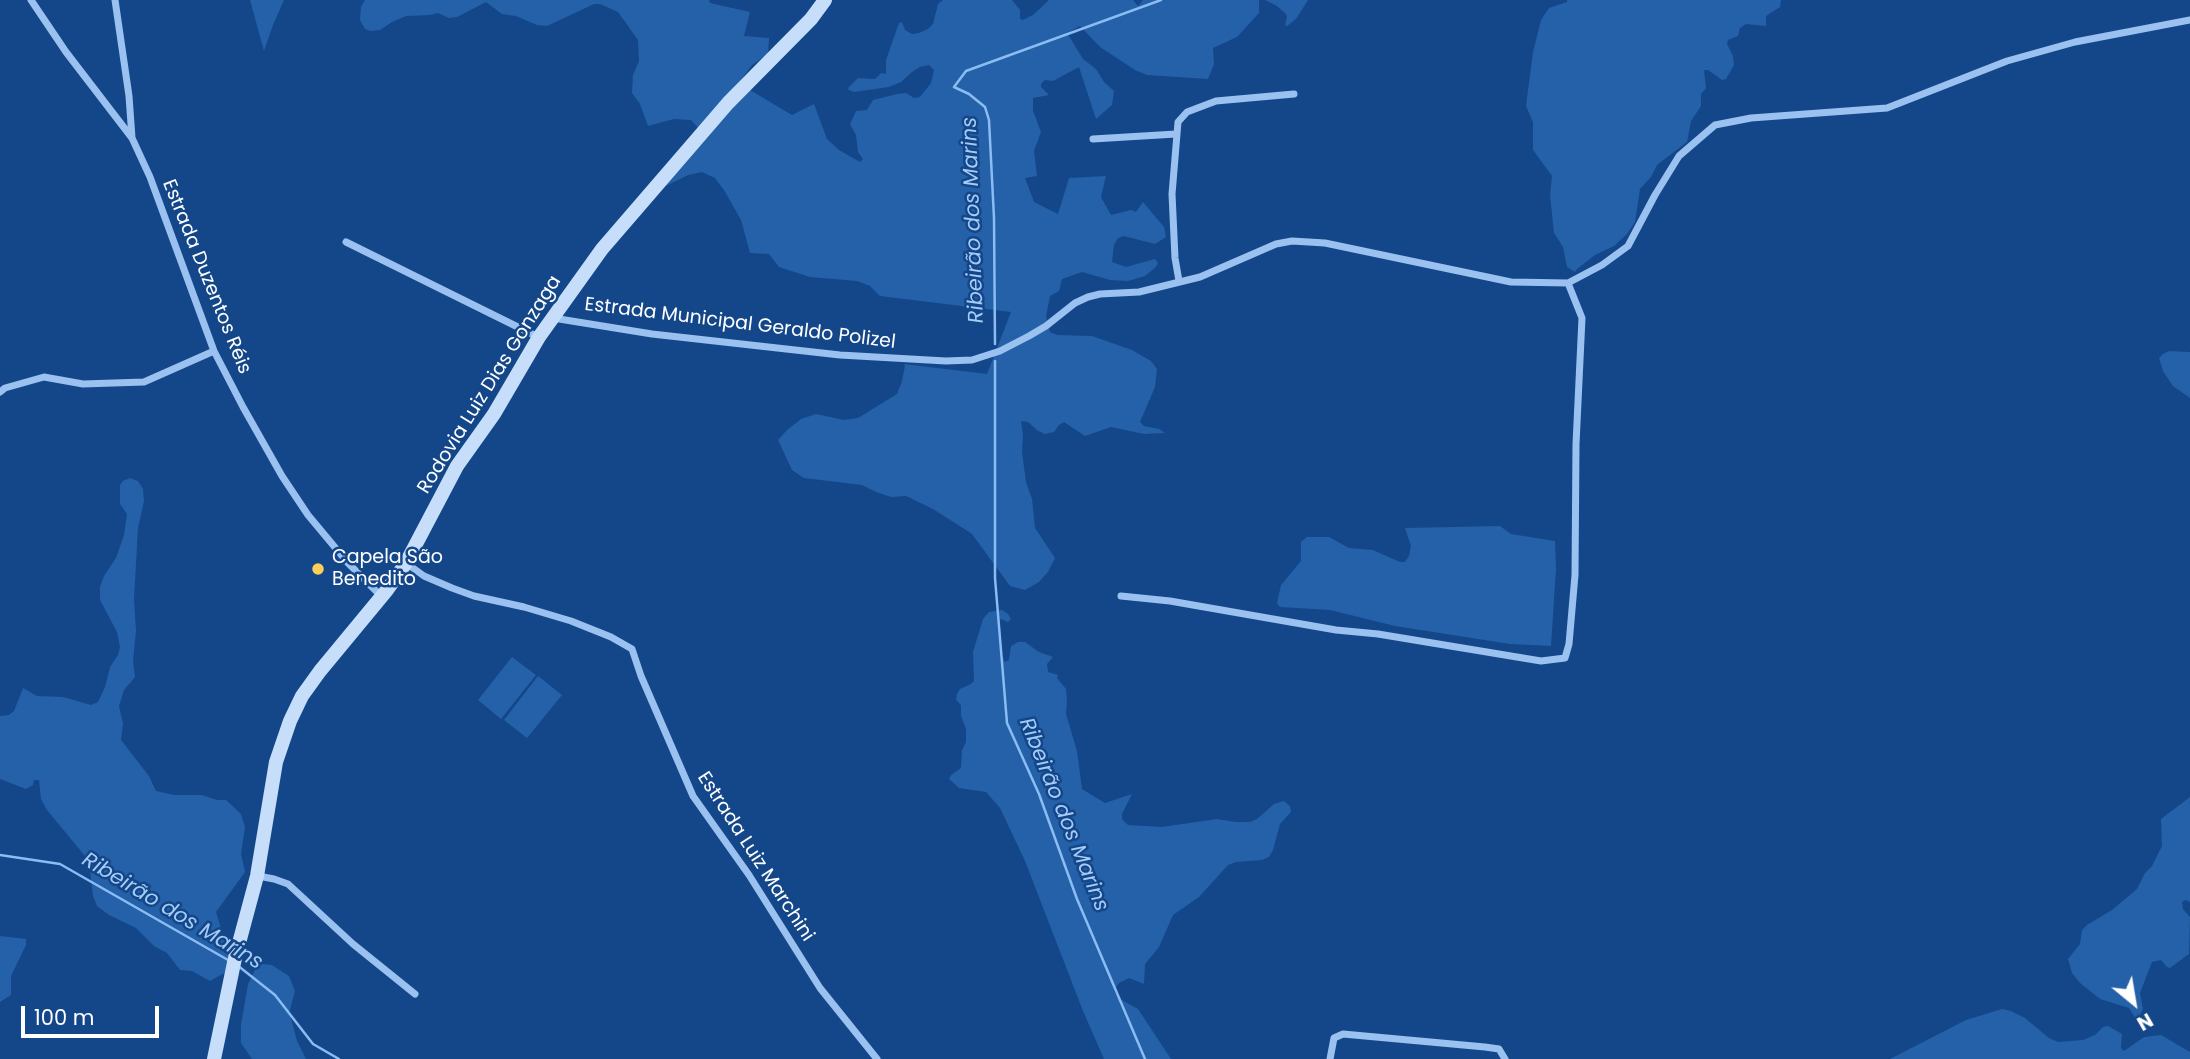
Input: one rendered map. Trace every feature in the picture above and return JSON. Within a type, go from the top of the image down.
[{"type":"main road","name":"Rodovia Luiz Dias Gonzaga","points":[[214,1059],[234,964],[257,876],[276,762],[302,696],[406,563],[457,466],[494,414],[539,337],[602,249],[728,103],[811,19],[825,0]]},
{"type":"street","name":"Estrada Duzentos Réis","points":[[31,0],[66,52],[132,138],[150,177],[214,351],[249,418],[308,516],[382,596]]},
{"type":"street","points":[[115,0],[129,96],[132,138]]},
{"type":"street","points":[[1121,596],[1170,601],[1336,630],[1378,634],[1541,661],[1565,658],[1569,644],[1575,575],[1576,443],[1582,318],[1568,284],[1602,265],[1628,246],[1655,194],[1679,156],[1715,125],[1751,118],[1887,107],[2007,61],[2075,42],[2190,20]]},
{"type":"street","points":[[1179,281],[1175,258],[1172,194],[1178,122],[1187,112],[1216,101],[1294,94]]},
{"type":"street","points":[[1093,139],[1176,134]]},
{"type":"street","name":"Estrada Municipal Geraldo Polizel","points":[[553,317],[652,334],[840,355],[946,361],[972,360],[1000,351],[1029,336],[1075,303],[1088,297],[1139,292],[1200,277],[1276,244],[1292,241],[1325,243],[1511,282],[1568,284]]},
{"type":"street","points":[[346,242],[539,337]]},
{"type":"street","points":[[0,392],[5,388],[44,377],[83,384],[144,382],[214,351]]},
{"type":"street","name":"Estrada Luiz Marchini","points":[[406,563],[424,576],[452,588],[571,621],[611,637],[632,649],[692,796],[749,875],[820,988],[877,1059]]},
{"type":"street","points":[[257,876],[274,878],[288,884],[353,944],[415,994]]},
{"type":"street","points":[[1330,1059],[1334,1038],[1343,1034],[1499,1049],[1505,1059]]},
{"type":"shaded area","points":[[250,0],[284,0],[264,51]]},
{"type":"shaded area","points":[[365,0],[709,0],[710,3],[750,12],[744,36],[769,38],[768,54],[752,65],[724,102],[750,90],[792,115],[814,104],[827,139],[839,150],[860,162],[863,159],[858,152],[856,135],[850,124],[856,111],[867,110],[873,100],[897,94],[906,93],[914,98],[920,97],[931,83],[934,70],[929,65],[920,67],[901,82],[889,87],[854,92],[848,88],[858,78],[875,79],[881,73],[886,74],[886,60],[899,23],[902,22],[905,30],[912,34],[928,29],[933,24],[938,4],[943,0],[1012,0],[1020,10],[1020,19],[1023,20],[1033,15],[1049,0],[1133,0],[1138,6],[1143,0],[1259,0],[1259,13],[1237,37],[1213,48],[1214,64],[1208,79],[1147,75],[1100,47],[1080,26],[1067,33],[1083,59],[1096,69],[1114,91],[1112,105],[1096,119],[1079,67],[1053,81],[1045,80],[1041,87],[1049,95],[1033,98],[1033,111],[1041,132],[1034,151],[1037,176],[1025,178],[1034,202],[1058,214],[1069,178],[1106,176],[1101,197],[1111,215],[1131,210],[1136,212],[1143,202],[1164,227],[1166,237],[1155,244],[1124,236],[1118,238],[1114,245],[1112,262],[1126,267],[1155,259],[1158,263],[1156,267],[1145,276],[1128,281],[1110,280],[1082,272],[1062,279],[1059,291],[1050,296],[1046,316],[1050,332],[1057,335],[1092,336],[1132,350],[1151,361],[1157,369],[1155,387],[1140,422],[1165,433],[1144,434],[1111,427],[1085,436],[1064,422],[1054,432],[1045,434],[1028,422],[1021,421],[1022,452],[1035,528],[1055,558],[1039,582],[1025,590],[1010,586],[972,534],[933,509],[906,496],[891,497],[862,485],[804,478],[792,470],[778,440],[787,430],[801,419],[816,414],[844,420],[858,418],[897,394],[904,364],[987,374],[1011,312],[880,296],[870,286],[857,281],[810,277],[779,267],[769,254],[750,253],[741,220],[715,178],[702,172],[688,175],[666,186],[684,162],[700,130],[691,120],[674,119],[648,126],[640,104],[632,93],[633,75],[639,61],[638,40],[618,12],[594,4],[547,26],[502,14],[486,2],[457,17],[449,18],[438,13],[406,16],[380,30],[370,31],[365,29],[360,20],[361,7]]},
{"type":"shaded area","points":[[1265,0],[1308,0],[1296,19],[1287,26],[1286,14]]},
{"type":"shaded area","points":[[1567,0],[1781,0],[1780,7],[1766,16],[1766,26],[1746,24],[1740,28],[1738,36],[1728,40],[1734,65],[1726,79],[1722,80],[1704,70],[1706,88],[1701,94],[1701,106],[1691,121],[1687,142],[1657,165],[1640,189],[1635,222],[1627,234],[1575,272],[1567,267],[1563,247],[1554,233],[1550,195],[1552,176],[1533,150],[1533,122],[1526,106],[1533,52],[1541,20],[1549,8]]},
{"type":"shaded area","points":[[2169,351],[2190,352],[2190,398],[2173,386],[2163,371],[2159,358]]},
{"type":"shaded area","points":[[130,478],[138,481],[143,489],[144,501],[138,528],[134,599],[135,677],[124,690],[119,706],[123,724],[121,740],[149,776],[156,791],[226,800],[241,814],[245,827],[241,854],[245,872],[216,912],[229,955],[228,971],[210,981],[192,971],[180,970],[167,953],[154,946],[136,928],[97,906],[93,896],[89,861],[47,810],[41,799],[39,780],[34,780],[33,785],[26,789],[0,779],[0,716],[14,711],[23,688],[37,696],[63,697],[91,705],[98,702],[105,687],[110,667],[120,647],[117,632],[100,600],[100,587],[116,558],[124,535],[127,514],[120,504],[120,485]]},
{"type":"shaded area","points":[[1500,526],[1511,534],[1555,541],[1551,646],[1510,644],[1395,626],[1330,610],[1280,607],[1277,603],[1281,585],[1301,561],[1301,542],[1307,537],[1329,537],[1349,548],[1373,550],[1405,562],[1411,546],[1405,528]]},
{"type":"shaded area","points":[[1002,610],[1011,619],[1008,622],[1001,619],[998,623],[1001,634],[1000,650],[1005,662],[1009,660],[1011,646],[1018,642],[1025,642],[1039,652],[1053,657],[1047,664],[1048,672],[1058,675],[1057,678],[1066,689],[1066,714],[1077,751],[1082,789],[1105,803],[1132,794],[1122,814],[1122,819],[1128,825],[1162,827],[1217,819],[1250,822],[1274,804],[1284,801],[1290,806],[1291,812],[1280,824],[1269,857],[1228,865],[1199,897],[1173,915],[1159,947],[1145,964],[1144,984],[1129,978],[1119,983],[1114,990],[1118,998],[1138,1009],[1171,1059],[1104,1059],[1025,861],[1000,808],[986,792],[959,788],[949,779],[961,768],[962,750],[966,742],[966,729],[961,716],[961,705],[956,700],[957,694],[960,689],[974,681],[973,652],[983,619],[989,612]]},
{"type":"shaded area","points":[[512,657],[536,675],[501,719],[478,700]]},
{"type":"shaded area","points":[[538,676],[562,695],[527,738],[504,720]]},
{"type":"shaded area","points":[[2190,797],[2190,902],[2182,902],[2183,909],[2190,917],[2189,954],[2170,968],[2161,960],[2152,962],[2140,993],[2143,1009],[2137,1021],[2129,1008],[2100,999],[2080,983],[2072,973],[2068,959],[2080,944],[2082,930],[2137,889],[2162,846],[2161,819]]},
{"type":"shaded area","points":[[0,936],[26,939],[26,945],[11,976],[11,995],[0,1002]]},
{"type":"shaded area","points":[[272,965],[289,976],[295,991],[290,1010],[291,1018],[297,1041],[306,1059],[252,1059],[241,1043],[241,1025],[248,984],[257,966]]},
{"type":"shaded area","points":[[2002,1009],[2025,1018],[2058,1042],[2083,1040],[2108,1026],[2122,1034],[2121,1048],[2124,1051],[2144,1037],[2161,1035],[2190,1052],[2190,1059],[1890,1059],[1966,1020]]},
{"type":"waterway","name":"Ribeirão dos Marins","points":[[995,344],[994,218],[989,120],[985,107],[969,94],[954,87],[966,71],[1161,0]]},
{"type":"waterway","name":"Ribeirão dos Marins","points":[[995,361],[995,578],[1007,723],[1039,794],[1077,899],[1145,1059]]},
{"type":"waterway","name":"Ribeirão dos Marins","points":[[0,855],[60,864],[228,960]]},
{"type":"waterway","name":"Ribeirão dos Marins","points":[[237,965],[275,995],[313,1044],[339,1059]]},
{"type":"place","name":"Capela São Benedito","points":[[318,569]]}]
